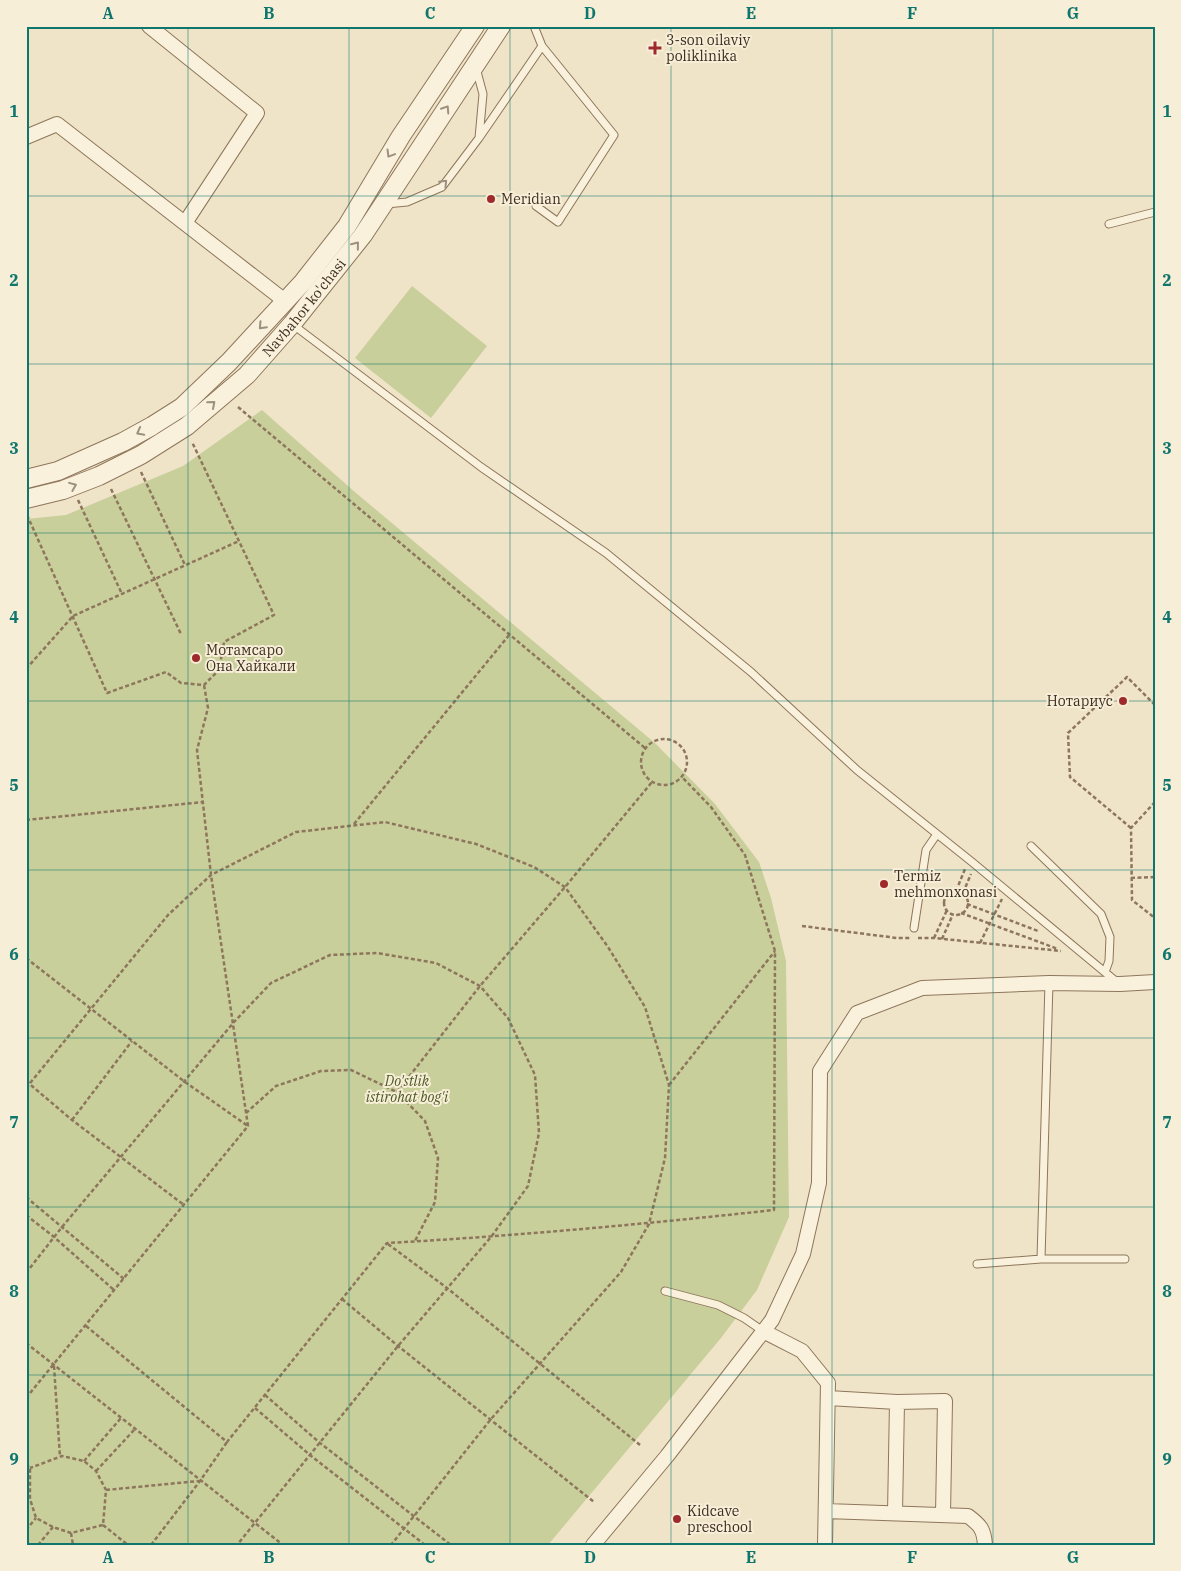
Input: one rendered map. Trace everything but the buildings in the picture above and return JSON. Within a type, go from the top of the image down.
[{"type":"street","points":[[149,26],[258,113],[185,223]]},
{"type":"street","name":"Navbahor ko'chasi","points":[[26,479],[58,472],[123,442],[152,426],[182,407],[229,362],[303,282],[347,226],[401,136],[475,26]]},
{"type":"street","name":"Navbahor ko'chasi","points":[[26,499],[63,490],[99,476],[141,454],[187,426],[247,375],[292,324],[363,235],[501,26]]},
{"type":"street","points":[[26,137],[57,124],[285,301]]},
{"type":"street","points":[[303,282],[317,293]]},
{"type":"street","points":[[593,1545],[667,1456],[772,1320],[803,1254],[819,1183],[820,1071],[857,1012],[922,988],[1049,983],[1120,984],[1155,982]]},
{"type":"street","points":[[763,1331],[802,1351],[828,1383],[825,1545]]},
{"type":"street","points":[[828,1398],[897,1402],[945,1401],[943,1515]]},
{"type":"street","points":[[895,1513],[897,1402]]},
{"type":"street","points":[[826,1511],[968,1516],[979,1524],[984,1534],[985,1545]]},
{"type":"lane","points":[[534,26],[542,46],[614,135],[558,222],[536,206]]},
{"type":"lane","points":[[384,205],[407,202],[442,187],[479,138],[542,46]]},
{"type":"lane","points":[[475,63],[483,94],[479,138]]},
{"type":"lane","points":[[1109,224],[1155,212]]},
{"type":"lane","points":[[292,324],[481,466],[606,553],[751,672],[857,770],[1120,984]]},
{"type":"lane","points":[[914,928],[926,850],[937,834]]},
{"type":"lane","points":[[1031,846],[1101,914],[1110,937],[1109,961],[1105,972]]},
{"type":"lane","points":[[1041,1259],[1049,983]]},
{"type":"lane","points":[[976,1264],[1041,1259],[1125,1259]]},
{"type":"lane","points":[[665,1291],[718,1305],[744,1318],[763,1331]]},
{"type":"path","points":[[238,407],[645,748]]},
{"type":"path","points":[[27,515],[108,693],[166,672],[181,683],[204,685],[219,670],[224,642],[274,615],[191,440]]},
{"type":"path","points":[[140,471],[185,565]]},
{"type":"path","points":[[111,488],[180,634]]},
{"type":"path","points":[[78,499],[122,594]]},
{"type":"path","points":[[26,669],[73,616],[239,541]]},
{"type":"path","points":[[353,826],[510,634]]},
{"type":"path","points":[[1131,828],[1070,777],[1068,733],[1126,677],[1155,705]]},
{"type":"path","points":[[26,1398],[248,1126],[211,875],[197,750],[208,708],[204,685]]},
{"type":"path","points":[[665,739],[679,745],[686,758],[686,766],[681,776],[673,783],[666,785],[652,782],[642,770],[641,763],[645,748],[651,743],[665,739]]},
{"type":"path","points":[[151,1545],[227,1442],[387,1243],[491,1237],[649,1224],[774,1210],[775,951],[745,855],[712,807],[681,776]]},
{"type":"path","points":[[397,1092],[480,986],[566,887],[652,782]]},
{"type":"path","points":[[26,820],[203,802]]},
{"type":"path","points":[[1155,802],[1131,828],[1132,900],[1155,918]]},
{"type":"path","points":[[26,1088],[168,915],[211,875],[296,832],[385,822],[476,844],[534,867],[566,887],[608,948],[645,1007],[669,1085],[665,1158],[649,1224],[621,1272],[492,1419],[391,1545]]},
{"type":"path","points":[[956,891],[966,867],[972,871],[963,893]]},
{"type":"path","points":[[1131,878],[1155,877]]},
{"type":"path","points":[[802,926],[897,938],[934,938],[1062,951],[961,913],[953,914],[945,907],[944,899],[949,893],[956,891],[963,893],[967,904],[961,913]]},
{"type":"path","points":[[980,943],[1003,896]]},
{"type":"path","points":[[967,904],[1043,934]]},
{"type":"path","points":[[934,938],[947,910]]},
{"type":"path","points":[[942,939],[953,914]]},
{"type":"path","points":[[669,1085],[775,951]]},
{"type":"path","points":[[26,1273],[62,1227],[234,1022],[271,983],[330,955],[377,953],[436,963],[480,986],[508,1018],[535,1075],[539,1133],[528,1186],[491,1237],[398,1346],[238,1545]]},
{"type":"path","points":[[26,958],[185,1082],[248,1126]]},
{"type":"path","points":[[72,1120],[132,1041]]},
{"type":"path","points":[[246,1113],[276,1086],[321,1071],[351,1070],[397,1092],[425,1120],[438,1158],[435,1202],[415,1241]]},
{"type":"path","points":[[26,1081],[72,1120],[184,1205]]},
{"type":"path","points":[[26,1197],[124,1279]]},
{"type":"path","points":[[26,1215],[115,1290]]},
{"type":"path","points":[[387,1243],[447,1288],[640,1445]]},
{"type":"path","points":[[342,1299],[594,1502]]},
{"type":"path","points":[[86,1326],[227,1442]]},
{"type":"path","points":[[26,1343],[284,1545]]},
{"type":"path","points":[[54,1365],[60,1457]]},
{"type":"path","points":[[265,1395],[320,1443],[451,1545]]},
{"type":"path","points":[[255,1408],[310,1455],[425,1545]]},
{"type":"path","points":[[84,1461],[121,1418]]},
{"type":"path","points":[[96,1471],[135,1429]]},
{"type":"path","points":[[30,1468],[60,1457],[84,1461],[96,1471],[106,1490],[103,1524]]},
{"type":"path","points":[[26,1464],[30,1468],[28,1499],[36,1518],[53,1527],[71,1533],[103,1524]]},
{"type":"path","points":[[106,1490],[200,1481]]},
{"type":"path","points":[[26,1530],[36,1518]]},
{"type":"path","points":[[103,1524],[128,1545]]},
{"type":"path","points":[[38,1545],[53,1527]]},
{"type":"path","points":[[71,1533],[73,1545]]},
{"type":"green space","points":[[412,286],[487,346],[431,418],[355,358]]},
{"type":"green space","name":"Do'stlik istirohat bog'i","points":[[262,410],[356,493],[655,743],[715,804],[759,862],[771,898],[786,961],[789,1217],[757,1290],[721,1338],[548,1545],[26,1545],[26,519],[66,515],[183,466]]},
{"type":"place","name":"3-son oilaviy poliklinika","points":[[655,48]]},
{"type":"place","name":"Meridian","points":[[491,199]]},
{"type":"place","name":"Мотамсаро Она Хайкали","points":[[196,658]]},
{"type":"place","name":"Нотариус","points":[[1123,701]]},
{"type":"place","name":"Termiz mehmonxonasi","points":[[884,884]]},
{"type":"place","name":"Kidcave preschool","points":[[677,1519]]}]
